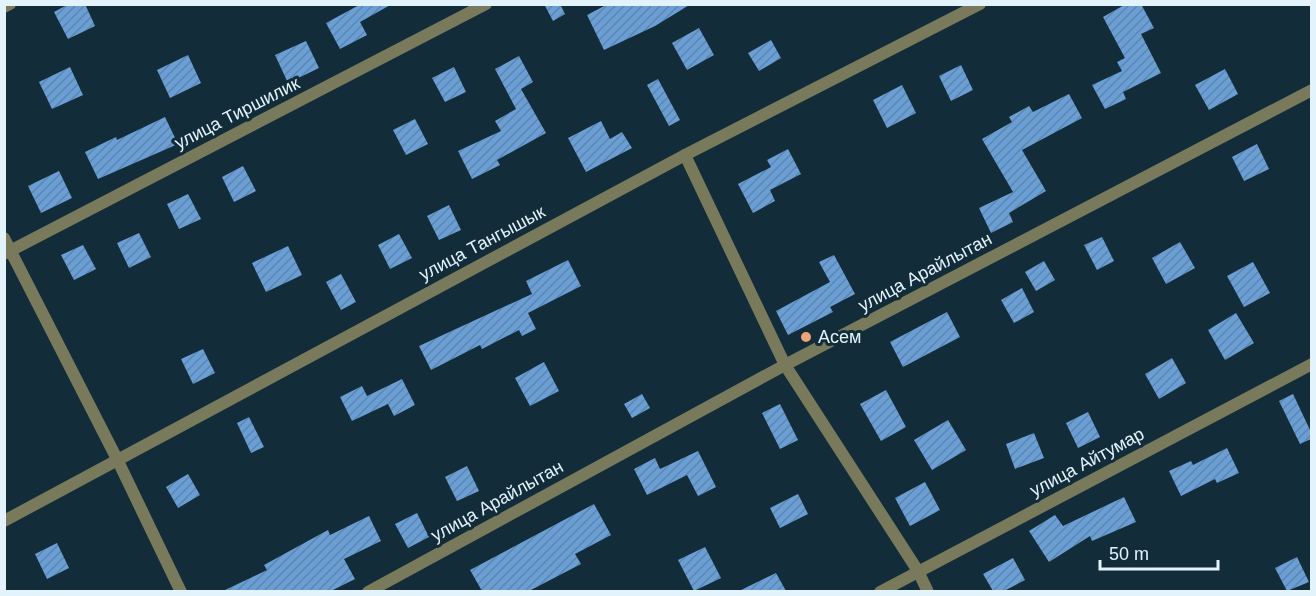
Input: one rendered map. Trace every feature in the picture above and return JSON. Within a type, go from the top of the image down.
[{"type":"street","points":[[4,7],[10,4]]},
{"type":"street","name":"улица Тиршилик","points":[[8,252],[486,4]]},
{"type":"street","name":"улица Тангышык","points":[[4,522],[117,459],[685,155],[980,4]]},
{"type":"street","name":"улица Арайлытан","points":[[368,591],[785,365],[1311,90]]},
{"type":"street","points":[[685,155],[785,365],[928,591]]},
{"type":"street","points":[[4,238],[8,252],[117,459],[181,591]]},
{"type":"street","name":"улица Айтумар","points":[[880,591],[1311,364]]},
{"type":"building","points":[[69,4],[85,4],[95,26],[68,39],[54,12]]},
{"type":"building","points":[[361,4],[392,4],[360,22],[367,35],[340,49],[326,23]]},
{"type":"building","points":[[544,4],[560,4],[565,14],[553,21]]},
{"type":"building","points":[[608,4],[691,4],[655,26],[604,50],[587,15]]},
{"type":"building","points":[[1126,4],[1141,4],[1154,28],[1141,34],[1161,73],[1123,92],[1126,99],[1105,109],[1092,85],[1122,71],[1117,62],[1125,58],[1103,17]]},
{"type":"building","points":[[699,28],[714,55],[687,70],[672,43]]},
{"type":"building","points":[[771,40],[781,58],[759,71],[748,53]]},
{"type":"building","points":[[306,41],[319,68],[288,83],[275,55]]},
{"type":"building","points":[[188,55],[201,83],[170,98],[157,70]]},
{"type":"building","points":[[519,56],[533,82],[521,89],[546,133],[497,160],[500,165],[472,179],[458,151],[501,131],[495,121],[516,109],[495,69]]},
{"type":"building","points":[[961,65],[973,90],[951,101],[939,76]]},
{"type":"building","points":[[70,67],[83,95],[52,109],[39,82]]},
{"type":"building","points":[[454,67],[466,92],[445,102],[432,78]]},
{"type":"building","points":[[1225,69],[1238,94],[1209,110],[1195,85]]},
{"type":"building","points":[[658,79],[680,120],[669,126],[647,85]]},
{"type":"building","points":[[902,85],[916,113],[887,128],[873,100]]},
{"type":"building","points":[[1069,94],[1082,118],[1022,150],[1046,191],[1009,213],[1013,222],[991,233],[979,208],[1013,192],[982,139],[1012,122],[1009,117],[1029,106],[1033,112]]},
{"type":"building","points":[[165,117],[178,144],[98,179],[85,152],[116,137],[117,140]]},
{"type":"building","points":[[415,119],[428,144],[406,155],[393,130]]},
{"type":"building","points":[[601,121],[610,139],[622,132],[632,148],[586,172],[568,138]]},
{"type":"building","points":[[1257,144],[1269,169],[1244,181],[1232,157]]},
{"type":"building","points":[[788,149],[801,174],[770,190],[775,201],[753,213],[738,184],[771,167],[767,160]]},
{"type":"building","points":[[243,166],[256,191],[234,202],[222,177]]},
{"type":"building","points":[[59,171],[72,198],[41,213],[28,186]]},
{"type":"building","points":[[188,194],[201,219],[179,229],[167,204]]},
{"type":"building","points":[[449,205],[461,230],[439,240],[427,216]]},
{"type":"building","points":[[139,233],[151,257],[129,268],[117,243]]},
{"type":"building","points":[[399,234],[412,258],[390,269],[378,245]]},
{"type":"building","points":[[1102,237],[1114,261],[1097,270],[1084,245]]},
{"type":"building","points":[[1180,242],[1195,268],[1166,284],[1152,258]]},
{"type":"building","points":[[83,245],[96,269],[74,280],[61,255]]},
{"type":"building","points":[[288,246],[302,275],[266,292],[252,263]]},
{"type":"building","points":[[834,255],[855,294],[830,307],[833,312],[788,335],[776,311],[830,282],[819,262]]},
{"type":"building","points":[[568,260],[581,286],[528,313],[536,329],[522,336],[519,330],[482,349],[480,345],[431,370],[419,346],[532,294],[526,281]]},
{"type":"building","points":[[1044,261],[1055,280],[1036,291],[1025,272]]},
{"type":"building","points":[[1253,262],[1270,293],[1244,307],[1227,276]]},
{"type":"building","points":[[341,274],[356,302],[341,310],[326,282]]},
{"type":"building","points":[[1022,288],[1034,312],[1014,323],[1001,300]]},
{"type":"building","points":[[947,312],[960,337],[903,367],[890,342]]},
{"type":"building","points":[[1236,313],[1254,343],[1225,360],[1208,330]]},
{"type":"building","points":[[203,349],[215,373],[193,384],[181,359]]},
{"type":"building","points":[[1172,358],[1186,383],[1159,399],[1145,374]]},
{"type":"building","points":[[544,362],[559,391],[530,406],[515,378]]},
{"type":"building","points":[[402,379],[415,405],[394,416],[388,404],[352,421],[340,397],[362,386],[367,396]]},
{"type":"building","points":[[886,390],[906,427],[881,441],[860,404]]},
{"type":"building","points":[[642,394],[650,408],[632,418],[624,404]]},
{"type":"building","points":[[1293,394],[1311,432],[1311,439],[1300,444],[1279,401]]},
{"type":"building","points":[[780,404],[798,440],[780,449],[762,413]]},
{"type":"building","points":[[1088,412],[1100,437],[1078,448],[1066,423]]},
{"type":"building","points":[[249,417],[264,447],[251,453],[237,423]]},
{"type":"building","points":[[948,420],[966,450],[932,470],[914,440]]},
{"type":"building","points":[[1034,433],[1044,458],[1015,469],[1006,444]]},
{"type":"building","points":[[1227,448],[1239,473],[1217,483],[1215,479],[1181,496],[1169,471],[1191,461],[1193,465]]},
{"type":"building","points":[[698,451],[716,487],[698,496],[687,475],[647,495],[634,469],[655,458],[660,469]]},
{"type":"building","points":[[467,466],[479,491],[457,501],[445,477]]},
{"type":"building","points":[[188,474],[200,495],[178,508],[166,487]]},
{"type":"building","points":[[925,482],[940,510],[910,526],[895,498]]},
{"type":"building","points":[[798,494],[808,514],[780,528],[770,508]]},
{"type":"building","points":[[1124,497],[1136,522],[1092,541],[1090,536],[1049,562],[1029,531],[1055,515],[1063,526]]},
{"type":"building","points":[[594,504],[611,535],[575,554],[581,564],[529,591],[482,591],[470,570]]},
{"type":"building","points":[[417,513],[429,537],[408,548],[395,524]]},
{"type":"building","points":[[369,516],[381,541],[344,559],[355,579],[331,591],[223,591],[267,570],[264,565],[328,530],[330,535]]},
{"type":"building","points":[[57,543],[69,568],[47,579],[35,554]]},
{"type":"building","points":[[705,547],[721,578],[694,591],[678,560]]},
{"type":"building","points":[[1297,557],[1309,582],[1287,591],[1275,568]]},
{"type":"building","points":[[1013,558],[1025,580],[1004,591],[993,591],[983,574]]},
{"type":"building","points":[[776,573],[786,591],[739,591]]},
{"type":"place","name":"Асем","points":[[806,337]]}]
